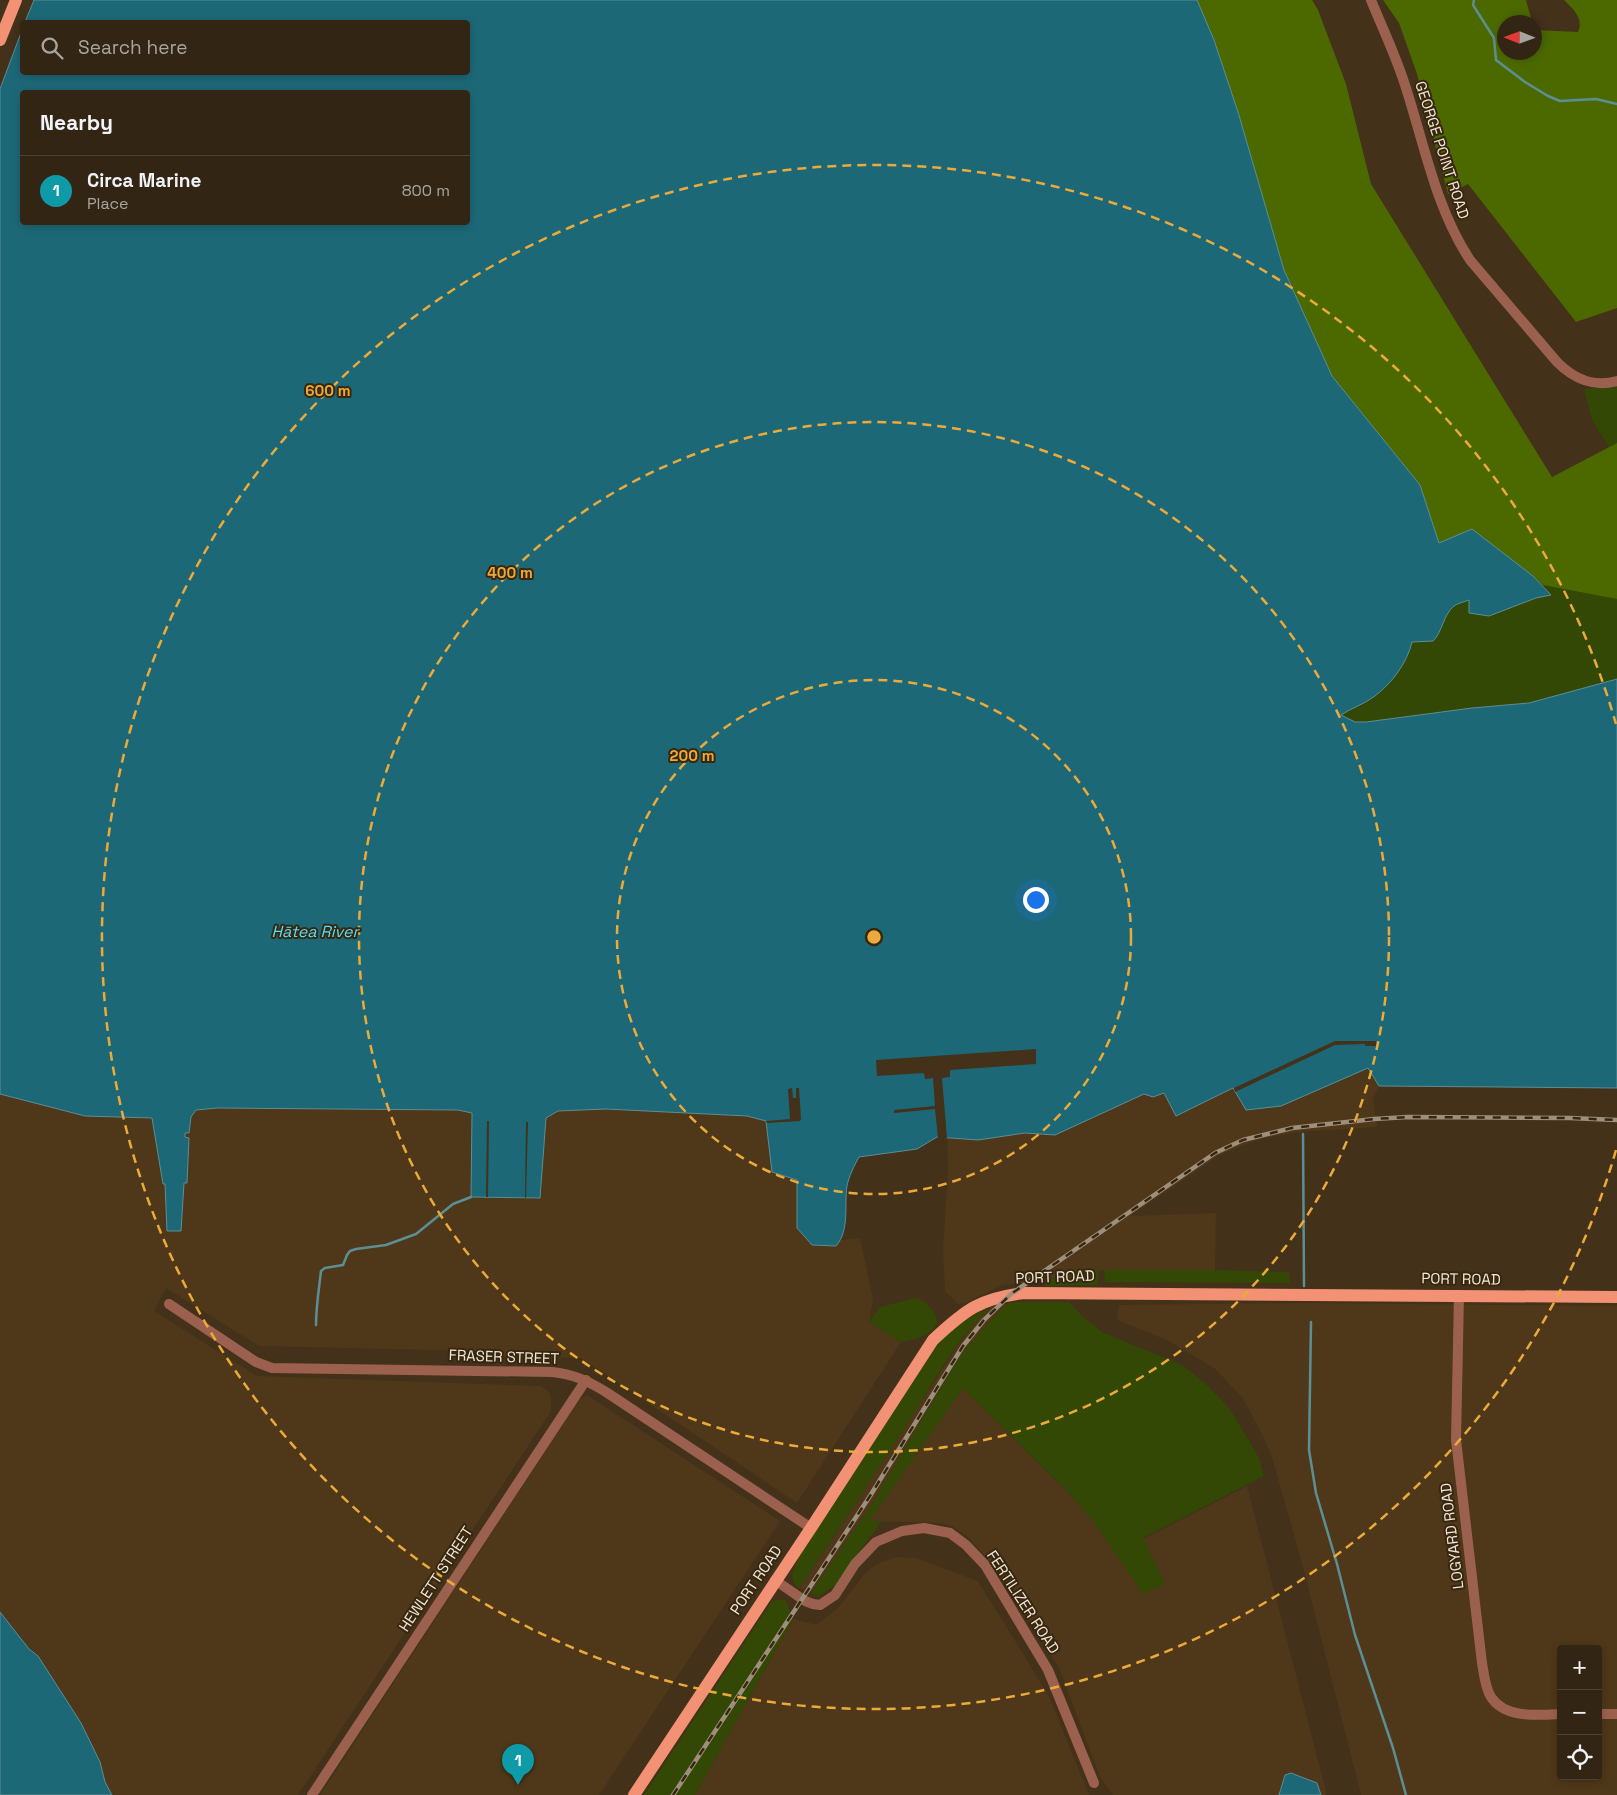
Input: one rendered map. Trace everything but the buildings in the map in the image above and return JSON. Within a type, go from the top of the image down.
[{"type":"main road","points":[[0,40],[16,0]]},
{"type":"main road","name":"PORT ROAD","points":[[634,1795],[933,1340],[959,1316],[983,1302],[1011,1294],[1024,1293],[1617,1297]]},
{"type":"street","name":"GEORGE POINT ROAD","points":[[1371,0],[1404,79],[1442,207],[1459,244],[1470,260],[1556,362],[1567,372],[1599,384],[1617,381]]},
{"type":"street","name":"LOGYARD ROAD","points":[[1459,1295],[1457,1449],[1482,1663],[1487,1686],[1492,1698],[1516,1714],[1557,1714]]},
{"type":"street","name":"FRASER STREET","points":[[169,1304],[256,1362],[272,1368],[552,1372],[574,1375],[586,1380],[811,1528]]},
{"type":"street","name":"HEWLETT STREET","points":[[312,1795],[586,1380]]},
{"type":"street","name":"FERTILIZER ROAD","points":[[775,1580],[805,1601],[820,1605],[835,1595],[855,1564],[876,1542],[902,1531],[924,1528],[950,1533],[966,1545],[985,1565],[1048,1670],[1094,1783]]},
{"type":"street","points":[[1602,1714],[1617,1714]]},
{"type":"shaded area","points":[[1368,1068],[1379,1086],[1373,1098],[1377,1127],[1298,1132],[1261,1139],[1243,1145],[1218,1156],[1130,1216],[1216,1213],[1215,1270],[1076,1270],[1052,1280],[1003,1285],[965,1303],[958,1304],[945,1291],[943,1249],[948,1170],[947,1138],[978,1140],[1025,1133],[1055,1135],[1144,1094],[1153,1097],[1164,1093],[1176,1116],[1234,1088],[1281,1106]]},
{"type":"shaded area","points":[[0,1094],[85,1116],[153,1118],[163,1183],[165,1184],[168,1231],[181,1230],[188,1138],[185,1138],[185,1133],[189,1133],[191,1117],[196,1110],[257,1108],[458,1110],[473,1113],[471,1196],[525,1198],[540,1198],[546,1118],[558,1111],[606,1109],[747,1116],[766,1121],[772,1172],[797,1180],[797,1228],[812,1245],[836,1246],[841,1240],[860,1238],[873,1299],[869,1322],[901,1342],[797,1503],[581,1358],[481,1356],[474,1351],[259,1346],[166,1288],[154,1311],[257,1376],[541,1386],[549,1392],[551,1411],[298,1795],[112,1795],[105,1782],[100,1762],[81,1723],[38,1656],[29,1649],[0,1612]]},
{"type":"shaded area","points":[[1009,1303],[1000,1310],[959,1357],[870,1507],[811,1593],[799,1588],[954,1351],[977,1320],[989,1308]]},
{"type":"shaded area","points":[[1302,1303],[1617,1306],[1617,1795],[1361,1795],[1301,1559],[1271,1454],[1243,1398],[1214,1368],[1169,1341],[1117,1320],[1119,1305]]},
{"type":"shaded area","points":[[963,1388],[1067,1491],[1093,1521],[1165,1584],[1143,1539],[1247,1486],[1327,1795],[1113,1795],[1101,1779],[1059,1668],[998,1571],[967,1536],[952,1526],[940,1523],[868,1521]]},
{"type":"shaded area","points":[[587,1395],[780,1521],[599,1795],[320,1795],[579,1400]]},
{"type":"shaded area","points":[[896,1557],[916,1558],[978,1581],[1049,1696],[1089,1795],[695,1795],[793,1619],[817,1625],[838,1608],[867,1571],[877,1564]]},
{"type":"green space","points":[[1197,0],[1214,40],[1543,585],[1617,599],[1617,802],[1511,808],[1341,715]]},
{"type":"green space","points":[[1197,0],[1312,0],[1318,10],[1346,84],[1371,184],[1552,477],[1617,443],[1617,599],[1543,585],[1533,576],[1439,543],[1420,485],[1332,376],[1284,270],[1238,112],[1214,40]]},
{"type":"green space","points":[[1383,0],[1526,0],[1530,15],[1497,15],[1497,60],[1542,60],[1542,30],[1578,32],[1579,18],[1564,0],[1617,0],[1617,308],[1576,322],[1468,184],[1448,194],[1417,74],[1399,23]]},
{"type":"green space","points":[[1617,386],[1617,443],[1609,447],[1592,420],[1584,389]]},
{"type":"green space","points":[[1076,1270],[1100,1270],[1097,1285],[1044,1286],[1048,1280]]},
{"type":"green space","points":[[1104,1270],[1289,1272],[1290,1283],[1105,1282]]},
{"type":"green space","points":[[916,1298],[927,1305],[936,1317],[937,1323],[929,1333],[901,1342],[869,1322],[880,1307]]},
{"type":"green space","points":[[1069,1302],[1081,1315],[1102,1332],[1182,1365],[1208,1386],[1230,1409],[1258,1456],[1264,1476],[1143,1538],[1165,1584],[1143,1594],[1093,1521],[1067,1491],[963,1388],[869,1521],[882,1521],[835,1585],[818,1597],[811,1593],[870,1507],[959,1357],[1000,1310],[1009,1303]]},
{"type":"green space","points":[[989,1308],[977,1320],[947,1360],[799,1588],[794,1583],[792,1573],[801,1553],[933,1351],[958,1325]]},
{"type":"green space","points":[[785,1599],[793,1619],[695,1795],[644,1795],[772,1601]]},
{"type":"water","name":"Hātea River","points":[[34,0],[1197,0],[1214,40],[1238,112],[1284,270],[1332,376],[1420,485],[1439,543],[1472,529],[1533,576],[1551,595],[1536,598],[1489,616],[1469,613],[1469,600],[1456,605],[1447,614],[1439,633],[1433,641],[1412,642],[1403,665],[1381,691],[1341,715],[1355,722],[1366,722],[1472,708],[1529,703],[1617,679],[1617,1088],[1379,1086],[1368,1068],[1281,1106],[1246,1110],[1233,1088],[1176,1116],[1164,1093],[1153,1097],[1144,1094],[1055,1135],[1025,1133],[978,1140],[937,1137],[917,1149],[859,1157],[848,1182],[845,1225],[836,1246],[812,1245],[797,1228],[797,1180],[772,1172],[766,1121],[747,1116],[606,1109],[558,1111],[546,1118],[540,1198],[471,1197],[472,1113],[458,1110],[217,1108],[196,1110],[191,1117],[189,1133],[185,1133],[185,1137],[189,1138],[187,1183],[184,1183],[181,1231],[167,1231],[165,1184],[163,1184],[152,1118],[85,1116],[0,1094],[0,89],[20,35],[20,75],[470,75],[470,20],[26,20]]},
{"type":"water","points":[[0,1612],[29,1649],[38,1656],[81,1723],[100,1762],[105,1782],[112,1795],[0,1795]]},
{"type":"water","points":[[1291,1773],[1317,1783],[1321,1795],[1279,1795],[1285,1775]]},
{"type":"pier","points":[[1335,1041],[1376,1041],[1376,1046],[1365,1046],[1365,1044],[1335,1045],[1235,1092],[1234,1088]]},
{"type":"pier","points":[[1036,1049],[1036,1064],[950,1070],[950,1077],[942,1078],[947,1138],[938,1138],[935,1109],[894,1113],[894,1110],[935,1106],[933,1078],[925,1079],[924,1073],[877,1076],[876,1060]]},
{"type":"pier","points":[[792,1088],[793,1098],[796,1098],[796,1088],[799,1088],[800,1121],[767,1123],[766,1121],[790,1119],[788,1089]]},
{"type":"pier","points":[[487,1121],[489,1121],[488,1197],[486,1197]]},
{"type":"pier","points":[[526,1122],[528,1122],[525,1198]]},
{"type":"waterway","points":[[1474,0],[1473,5],[1494,38],[1496,60],[1525,82],[1560,101],[1596,99],[1617,104]]},
{"type":"waterway","points":[[1303,1134],[1304,1286]]},
{"type":"waterway","points":[[316,1325],[321,1271],[325,1268],[343,1265],[350,1251],[386,1245],[416,1234],[453,1204],[471,1197]]},
{"type":"waterway","points":[[1311,1322],[1309,1450],[1316,1493],[1355,1635],[1393,1748],[1406,1795]]},
{"type":"railway","points":[[673,1795],[870,1496],[963,1346],[984,1320],[1011,1294],[1215,1153],[1243,1140],[1292,1128],[1408,1117],[1617,1120]]},
{"type":"place","name":"Circa Marine","points":[[518,1785]]}]
